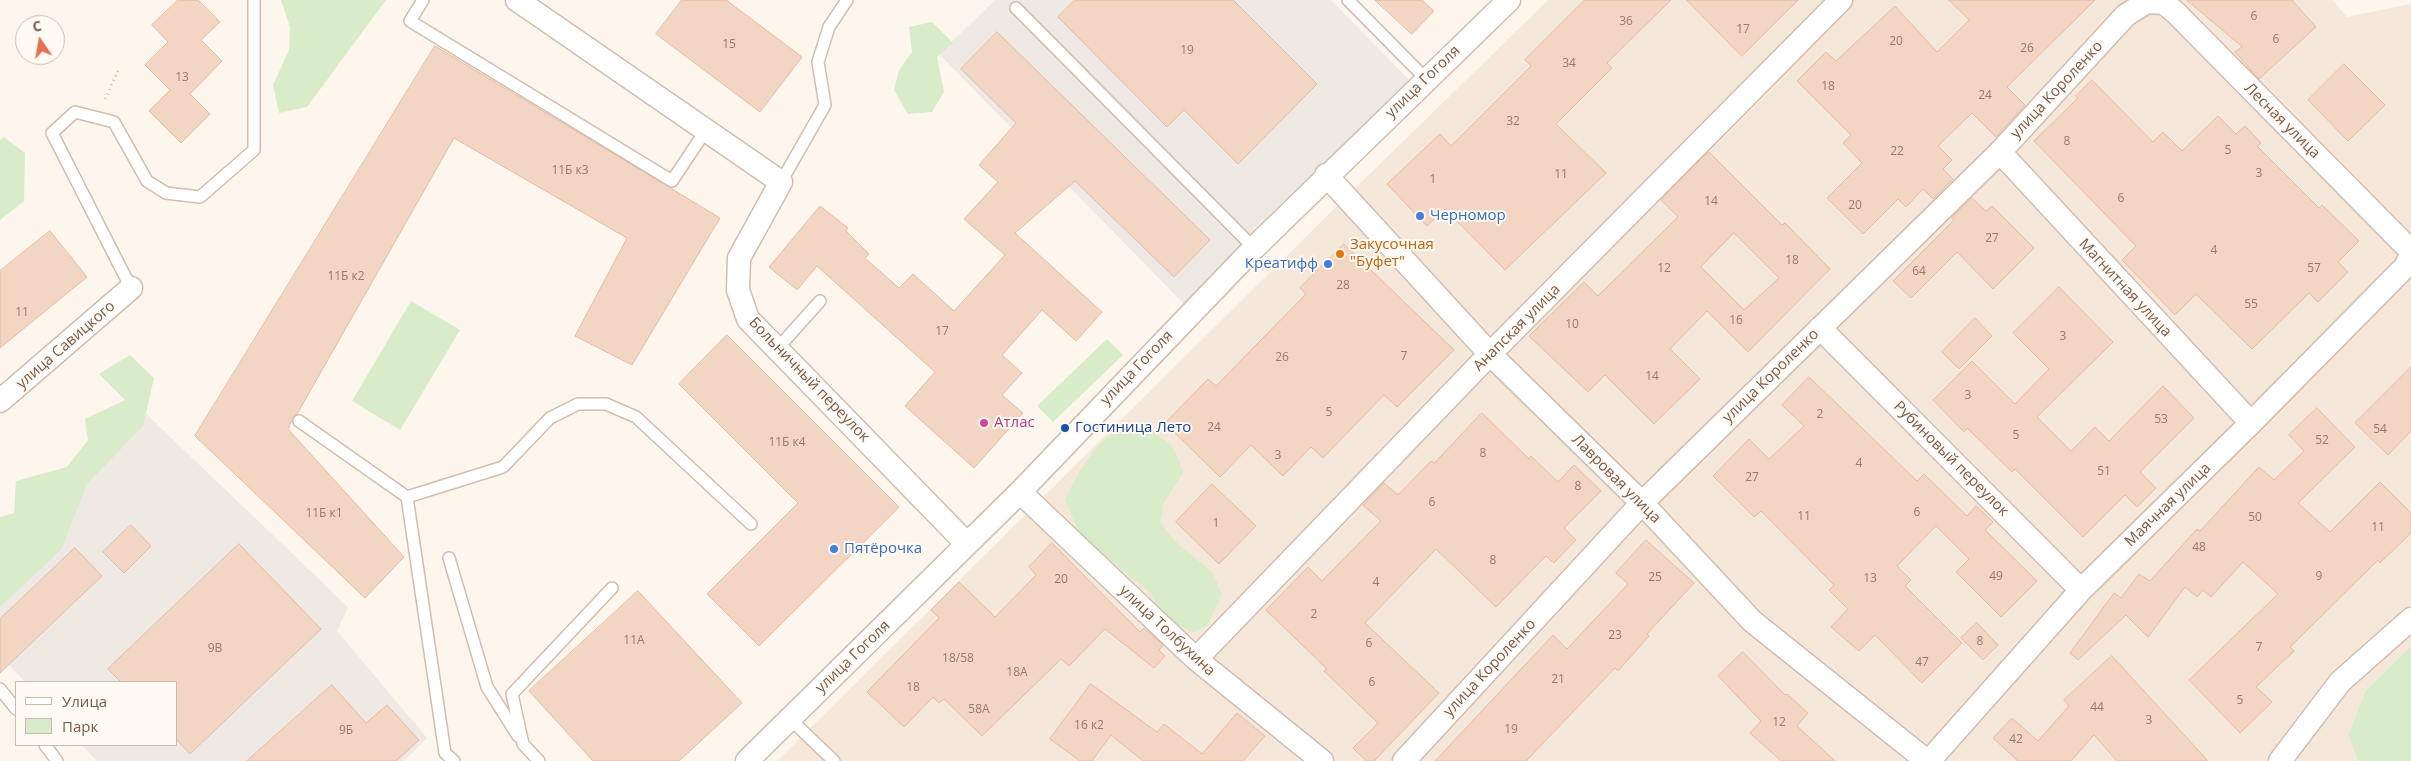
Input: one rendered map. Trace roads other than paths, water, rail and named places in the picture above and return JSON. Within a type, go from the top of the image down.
[{"type":"street","points":[[517,0],[781,182]]},
{"type":"street","name":"улица Гоголя","points":[[747,761],[966,543],[1020,492],[1326,175],[1509,0]]},
{"type":"street","name":"Анапская улица","points":[[1196,660],[1490,354],[1841,0]]},
{"type":"street","name":"улица Короленко","points":[[1404,761],[1642,503],[2000,152],[2126,15],[2147,2]]},
{"type":"street","name":"Лесная улица","points":[[2147,2],[2164,3],[2176,13],[2411,253]]},
{"type":"street","name":"Магнитная улица","points":[[2000,152],[2251,423]]},
{"type":"street","name":"Лавровая улица","points":[[1326,175],[1490,354],[1642,503],[1752,621],[1928,761]]},
{"type":"street","name":"Больничный переулок","points":[[781,182],[739,258],[738,290],[748,320],[966,543]]},
{"type":"street","name":"Маячная улица","points":[[1928,761],[2081,590],[2251,423],[2405,267],[2411,253]]},
{"type":"street","name":"улица Савицкого","points":[[0,402],[131,288]]},
{"type":"street","name":"Рубиновый переулок","points":[[1820,328],[2081,590]]},
{"type":"street","name":"улица Толбухина","points":[[1020,492],[1196,660],[1322,761]]},
{"type":"street","points":[[2280,761],[2340,682],[2411,619]]},
{"type":"lane","points":[[131,288],[52,133],[75,112],[114,122],[147,181],[166,194],[200,197],[254,150],[254,0]]},
{"type":"lane","points":[[423,0],[410,21],[672,181],[706,130]]},
{"type":"lane","points":[[781,182],[825,105],[818,62],[829,27],[847,0]]},
{"type":"lane","points":[[1349,0],[1426,79]]},
{"type":"lane","points":[[1016,8],[1254,248]]},
{"type":"lane","points":[[777,349],[820,301]]},
{"type":"lane","points":[[406,498],[503,466],[550,418],[578,404],[606,404],[636,417],[750,524]]},
{"type":"lane","points":[[298,421],[406,498],[445,752],[454,761]]},
{"type":"lane","points":[[449,558],[487,687],[524,744],[539,761]]},
{"type":"lane","points":[[524,744],[512,694],[612,588]]},
{"type":"lane","points":[[0,688],[15,708]]},
{"type":"lane","points":[[790,719],[834,761]]},
{"type":"lane","points":[[46,746],[58,761]]},
{"type":"place","name":"Черномор","points":[[1420,216]]},
{"type":"place","name":"Закусочная \"Буфет\"","points":[[1340,254]]},
{"type":"place","name":"Креатифф","points":[[1328,264]]},
{"type":"place","name":"Атлас","points":[[984,423]]},
{"type":"place","name":"Гостиница Лето","points":[[1065,428]]},
{"type":"place","name":"Пятёрочка","points":[[834,549]]}]
